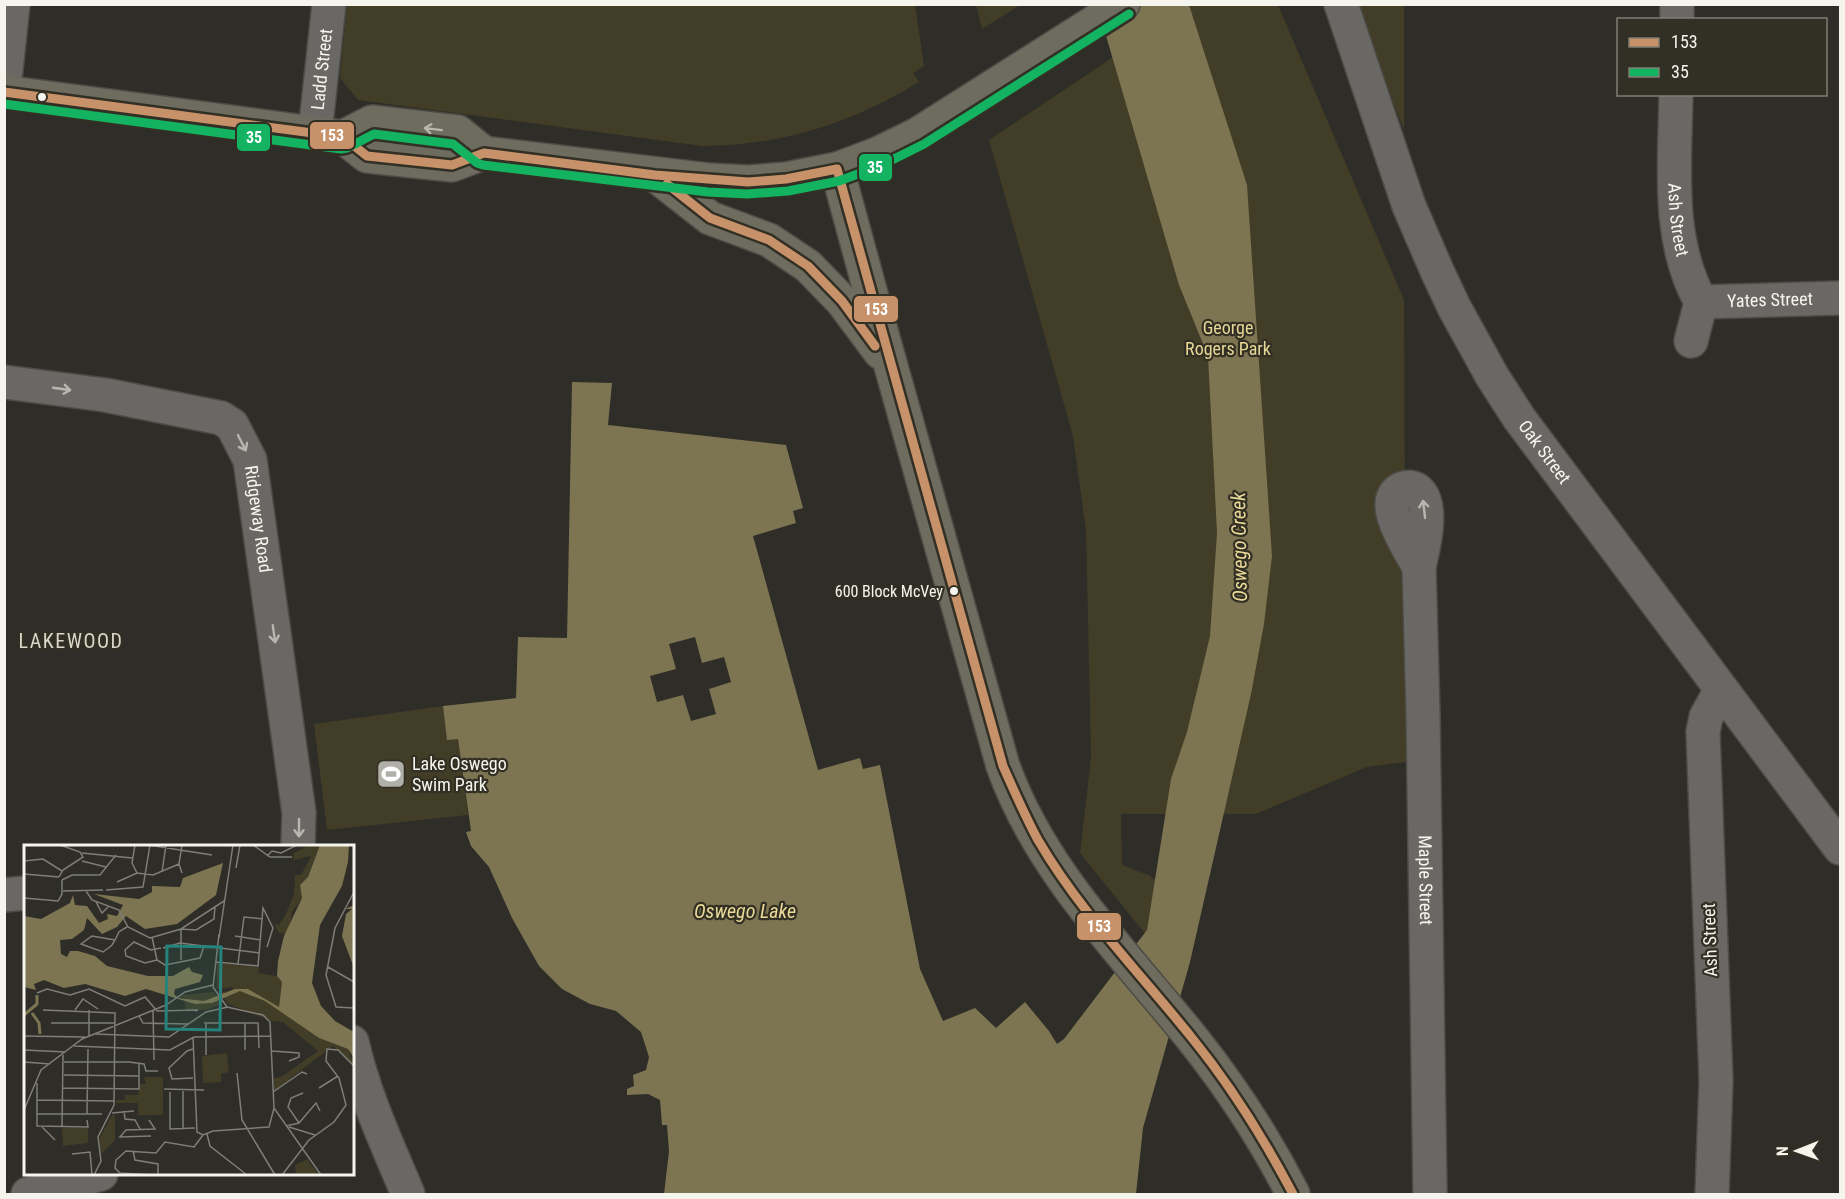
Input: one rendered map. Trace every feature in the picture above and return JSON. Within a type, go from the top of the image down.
[{"type":"main road","points":[[4,90],[329,135],[372,122],[383,123],[458,132],[484,153],[655,175],[748,182],[786,180],[837,169],[877,154],[918,134],[1123,4]]},
{"type":"main road","points":[[837,169],[891,368],[1012,792],[1021,812],[1061,878],[1191,1037],[1237,1098],[1275,1159],[1293,1194]]},
{"type":"main road","points":[[655,175],[710,218],[769,240],[808,266],[842,301],[891,368]]},
{"type":"street","points":[[4,90],[13,4]]},
{"type":"street","name":"Ladd Street","points":[[328,4],[329,135]]},
{"type":"street","name":"Oak Street","points":[[1341,4],[1409,206],[1454,307],[1486,366],[1519,418],[1840,848]]},
{"type":"street","name":"Ash Street","points":[[1676,96],[1675,183],[1678,234],[1683,263],[1701,302]]},
{"type":"street","name":"Yates Street","points":[[1701,302],[1840,298]]},
{"type":"street","points":[[1690,341],[1701,302]]},
{"type":"street","name":"Ridgeway Road","points":[[4,382],[105,395],[221,418],[232,424],[250,460],[299,813],[298,845]]},
{"type":"street","name":"Maple Street","points":[[1419,567],[1430,1194]]},
{"type":"street","name":"Ash Street","points":[[1712,1194],[1716,1081],[1703,732],[1706,717],[1721,690]]},
{"type":"street","points":[[4,896],[24,893]]},
{"type":"street","points":[[354,1050],[360,1076],[360,1099],[408,1194]]},
{"type":"street","points":[[28,1194],[94,1175]]},
{"type":"green space","points":[[976,4],[1020,5],[982,29]]},
{"type":"green space","points":[[347,5],[915,5],[924,66],[913,73],[919,82],[894,97],[842,120],[788,137],[760,142],[702,146],[358,100],[340,78]]},
{"type":"green space","name":"George Rogers Park","points":[[1191,5],[1278,5],[1404,300],[1406,762],[1367,767],[1256,814],[1121,814],[1122,865],[1151,876],[1151,878],[1178,886],[1163,956],[1080,853],[1091,758],[1086,531],[1073,436],[989,140]]},
{"type":"green space","points":[[1356,5],[1404,5],[1404,130]]},
{"type":"green space","name":"Lake Oswego Swim Park","points":[[443,706],[447,739],[458,739],[468,815],[327,830],[314,724]]},
{"type":"water","name":"Oswego Lake","points":[[1097,5],[1189,5],[1247,185],[1272,556],[1264,624],[1251,694],[1190,962],[1143,1128],[1136,1194],[664,1194],[669,1151],[667,1125],[662,1125],[660,1100],[648,1094],[627,1095],[627,1089],[634,1086],[633,1075],[646,1070],[649,1057],[641,1032],[616,1011],[590,1004],[562,989],[539,966],[512,918],[489,867],[471,846],[466,832],[471,831],[458,739],[447,740],[443,706],[516,698],[518,637],[567,638],[572,382],[612,383],[608,425],[786,445],[803,508],[793,511],[796,523],[753,536],[818,770],[860,758],[863,769],[880,765],[920,969],[943,1021],[975,1008],[996,1028],[1025,1002],[1057,1044],[1064,1039],[1147,930],[1171,779],[1187,732],[1210,636],[1217,533],[1208,356],[1179,285]]},
{"type":"pier","points":[[695,637],[702,663],[724,657],[731,682],[709,689],[716,714],[691,721],[683,695],[657,702],[650,676],[676,669],[669,644]]},
{"type":"transit line","name":"35","points":[[4,104],[341,149],[374,134],[453,144],[477,163],[483,165],[708,192],[747,194],[788,191],[839,181],[882,165],[924,144],[1129,14]]},
{"type":"transit line","name":"153","points":[[4,92],[343,137],[367,156],[452,165],[484,153],[655,175],[748,182],[786,179],[837,169],[1003,766],[1011,785],[1038,840],[1072,892],[1220,1075],[1259,1133],[1293,1194]]},
{"type":"transit line","name":"153","points":[[667,184],[710,218],[769,240],[808,266],[842,301],[875,346]]},
{"type":"place","name":"600 Block McVey","points":[[954,591]]},
{"type":"place","name":"Lake Oswego Swim Park","points":[[391,774]]},
{"type":"district","name":"LAKEWOOD","points":[[71,641]]},
{"type":"water label","name":"Oswego Creek","points":[[1239,547]]}]
